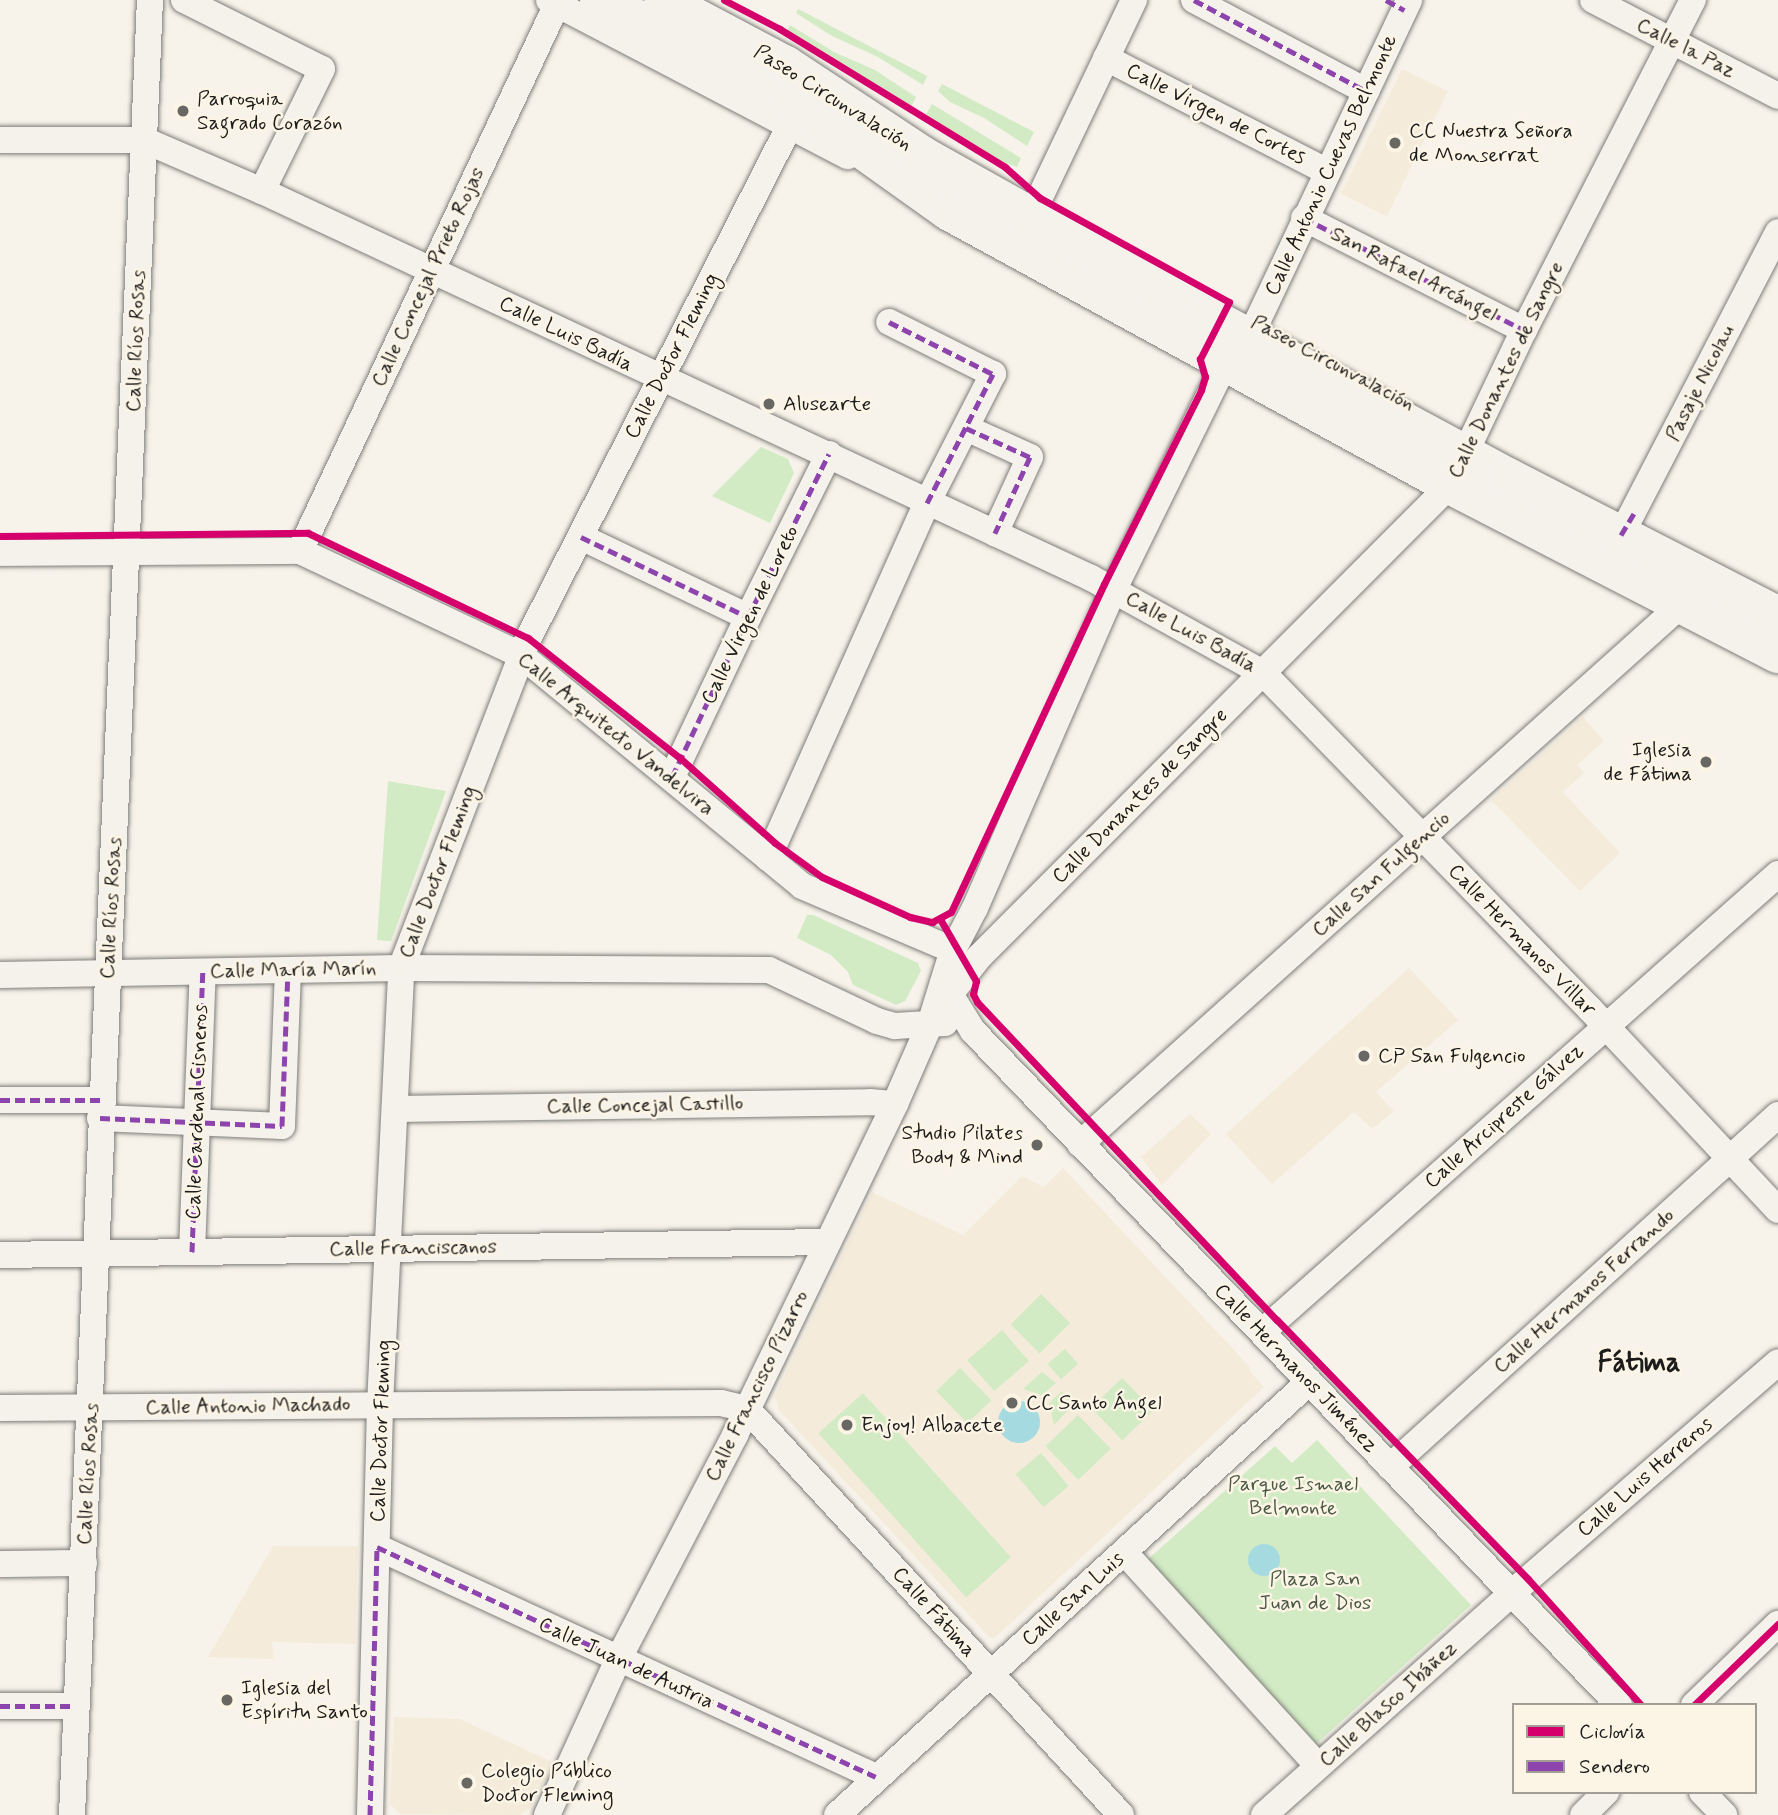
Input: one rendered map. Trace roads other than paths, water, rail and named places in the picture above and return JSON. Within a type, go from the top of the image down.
[{"type":"main road","name":"Paseo Circunvalación","points":[[599,0],[712,55],[794,101],[948,211],[1238,350],[1457,468],[1682,604],[1778,654]]},
{"type":"main road","name":"Paseo Circunvalación","points":[[663,0],[786,65],[922,155],[1030,218],[1238,350]]},
{"type":"main road","name":"Paseo Circunvalación","points":[[1457,468],[1627,524],[1778,616]]},
{"type":"street","name":"Calle Ríos Rosas","points":[[72,1815],[91,1407],[100,1109],[128,552],[150,0]]},
{"type":"street","points":[[184,0],[322,69],[262,191]]},
{"type":"street","points":[[1030,218],[1134,0]]},
{"type":"street","points":[[1194,0],[1366,91]]},
{"type":"street","name":"Calle la Paz","points":[[1593,0],[1778,96]]},
{"type":"street","name":"Calle Donantes de Sangre","points":[[946,989],[1263,673],[1457,468],[1524,330],[1693,0]]},
{"type":"street","name":"Paseo Circunvalación","points":[[553,2],[920,193],[948,211]]},
{"type":"street","name":"Calle Concejal Prieto Rojas","points":[[300,551],[553,2]]},
{"type":"street","name":"Calle Antonio Cuevas Belmonte","points":[[1238,350],[1366,91],[1400,3]]},
{"type":"street","name":"Calle Virgen de Cortes","points":[[1106,58],[1326,171]]},
{"type":"street","name":"Calle Doctor Fleming","points":[[370,1815],[380,1405],[401,968],[521,655],[789,127]]},
{"type":"street","name":"Calle Luis Badía","points":[[0,141],[144,140],[431,269],[1114,589],[1263,673]]},
{"type":"street","name":"San Rafael Arcángel","points":[[1304,219],[1524,330]]},
{"type":"street","name":"Pasaje Nicolau","points":[[1627,524],[1778,232]]},
{"type":"street","points":[[768,858],[928,503],[993,374],[890,322]]},
{"type":"street","name":"Calle Francisco Pizarro","points":[[547,1815],[618,1660],[747,1409],[895,1104],[946,989],[953,950],[975,908],[1114,589],[1238,350]]},
{"type":"street","points":[[966,428],[1030,457],[995,533]]},
{"type":"street","name":"Calle Virgen de Loreto","points":[[672,777],[747,617],[829,454]]},
{"type":"street","points":[[581,537],[747,617]]},
{"type":"street","name":"Calle Arquitecto Vandelvira","points":[[0,554],[300,551],[521,655],[802,886],[923,940]]},
{"type":"street","name":"Calle San Fulgencio","points":[[1080,1144],[1682,604]]},
{"type":"street","name":"Calle Hermanos Villar","points":[[1263,673],[1605,1025],[1778,1210]]},
{"type":"street","name":"Calle Arcipreste Gálvez","points":[[1262,1332],[1778,874]]},
{"type":"street","points":[[975,908],[988,923],[1008,929]]},
{"type":"street","points":[[923,940],[953,950]]},
{"type":"street","name":"Calle Hermanos Jiménez","points":[[923,940],[946,989],[973,1031],[1617,1703]]},
{"type":"street","name":"Calle María Marín","points":[[0,975],[401,968],[769,970],[877,1021],[895,1026],[930,1024]]},
{"type":"street","points":[[0,1100],[100,1109],[197,1123],[282,1126],[288,970]]},
{"type":"street","name":"Calle Cardenal Cisneros","points":[[192,1252],[203,972]]},
{"type":"street","points":[[930,1024],[949,1023],[973,1031]]},
{"type":"street","name":"Calle Concejal Castillo","points":[[395,1110],[870,1101],[895,1104]]},
{"type":"street","name":"Calle Hermanos Ferrando","points":[[1390,1467],[1778,1115]]},
{"type":"street","name":"Calle Franciscanos","points":[[0,1255],[827,1242]]},
{"type":"street","name":"Calle Luis Herreros","points":[[1513,1593],[1778,1362]]},
{"type":"street","name":"Calle San Luis","points":[[837,1815],[1309,1382]]},
{"type":"street","name":"Calle Antonio Machado","points":[[0,1408],[721,1404],[747,1409]]},
{"type":"street","name":"Calle Fátima","points":[[747,1409],[1121,1815]]},
{"type":"street","name":"Calle Juan de Austria","points":[[377,1547],[876,1777]]},
{"type":"street","points":[[1125,1553],[1318,1766]]},
{"type":"street","points":[[0,1564],[84,1563]]},
{"type":"street","name":"Calle Blasco Ibáñez","points":[[1264,1815],[1513,1593]]},
{"type":"street","points":[[1696,1703],[1778,1624]]},
{"type":"street","points":[[0,1706],[75,1706]]},
{"type":"street","points":[[1583,1815],[1604,1794]]},
{"type":"street","points":[[1704,1794],[1724,1815]]},
{"type":"water","points":[[1019,1401],[1034,1407],[1040,1422],[1034,1437],[1019,1443],[1004,1437],[998,1422],[1004,1407]]},
{"type":"water","points":[[1264,1544],[1275,1549],[1280,1560],[1275,1571],[1264,1576],[1253,1571],[1248,1560],[1253,1549]]},
{"type":"place","name":"Parroquia Sagrado Corazón","points":[[183,111]]},
{"type":"place","name":"CC Nuestra Señora de Monserrat","points":[[1395,143]]},
{"type":"place","name":"Alusearte","points":[[769,404]]},
{"type":"place","name":"Iglesia de Fátima","points":[[1706,762]]},
{"type":"place","name":"CP San Fulgencio","points":[[1364,1056]]},
{"type":"place","name":"Studio Pilates Body & Mind","points":[[1037,1145]]},
{"type":"place","name":"CC Santo Ángel","points":[[1012,1403]]},
{"type":"place","name":"Enjoy! Albacete","points":[[847,1425]]},
{"type":"place","name":"Iglesia del Espíritu Santo","points":[[227,1700]]},
{"type":"place","name":"Colegio Público Doctor Fleming","points":[[467,1783]]},
{"type":"district","name":"Fátima","points":[[1639,1364]]},
{"type":"park label","name":"Parque Ismael Belmonte","points":[[1293,1496]]},
{"type":"park label","name":"Plaza San Juan de Dios","points":[[1315,1591]]}]
